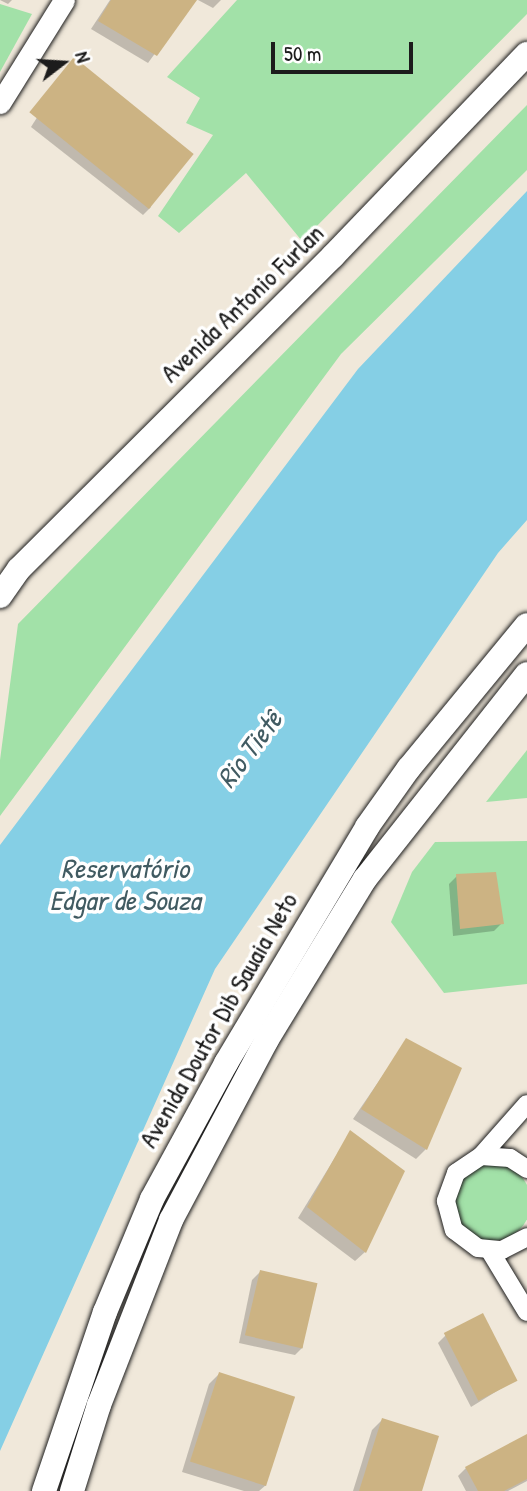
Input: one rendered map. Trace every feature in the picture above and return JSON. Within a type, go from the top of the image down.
[{"type":"main road","name":"Avenida Antonio Furlan","points":[[0,599],[19,569],[333,256],[527,54]]},
{"type":"main road","name":"Avenida Doutor Dib Sauaia Neto","points":[[44,1491],[105,1312],[152,1199],[226,1063],[374,817],[408,768],[527,625]]},
{"type":"main road","name":"Avenida Doutor Dib Sauaia Neto","points":[[72,1491],[99,1405],[171,1220],[266,1041],[365,879],[527,674]]},
{"type":"street","points":[[0,103],[64,0]]},
{"type":"street","points":[[527,1104],[481,1156],[456,1173],[446,1201],[454,1230],[465,1241],[490,1251],[527,1312]]},
{"type":"street","points":[[481,1156],[510,1157],[527,1169]]},
{"type":"street","points":[[490,1251],[526,1241]]},
{"type":"green space","points":[[237,0],[527,0],[527,14],[302,241],[246,173],[179,233],[158,216],[213,135],[186,123],[200,98],[167,77]]},
{"type":"green space","points":[[0,4],[32,14],[0,72]]},
{"type":"green space","points":[[527,105],[527,170],[341,354],[0,816],[0,760],[18,624]]},
{"type":"green space","points":[[527,750],[527,798],[486,802]]},
{"type":"green space","points":[[527,841],[527,984],[444,993],[391,922],[412,872],[435,842]]},
{"type":"green space","points":[[492,1163],[507,1166],[524,1180],[531,1202],[528,1217],[514,1234],[492,1241],[477,1238],[460,1224],[453,1202],[456,1187],[470,1170]]},
{"type":"water","name":"Reservatório Edgar de Souza","points":[[527,191],[527,520],[498,553],[215,969],[0,1451],[0,845],[358,369]]},
{"type":"building","points":[[111,0],[197,0],[157,56],[98,21]]},
{"type":"building","points":[[74,57],[194,154],[149,209],[29,112]]},
{"type":"building","points":[[496,872],[504,924],[460,929],[456,874]]},
{"type":"building","points":[[406,1038],[462,1068],[427,1150],[361,1109]]},
{"type":"building","points":[[350,1130],[405,1171],[366,1253],[307,1207]]},
{"type":"building","points":[[260,1270],[317,1283],[302,1349],[245,1335]]},
{"type":"building","points":[[483,1313],[518,1381],[478,1401],[444,1333]]},
{"type":"building","points":[[219,1372],[295,1397],[266,1486],[190,1461]]},
{"type":"building","points":[[382,1418],[439,1436],[422,1491],[359,1491]]},
{"type":"building","points":[[527,1434],[527,1479],[504,1491],[478,1491],[465,1467]]},
{"type":"water label","name":"Rio Tietê","points":[[249,749]]}]
